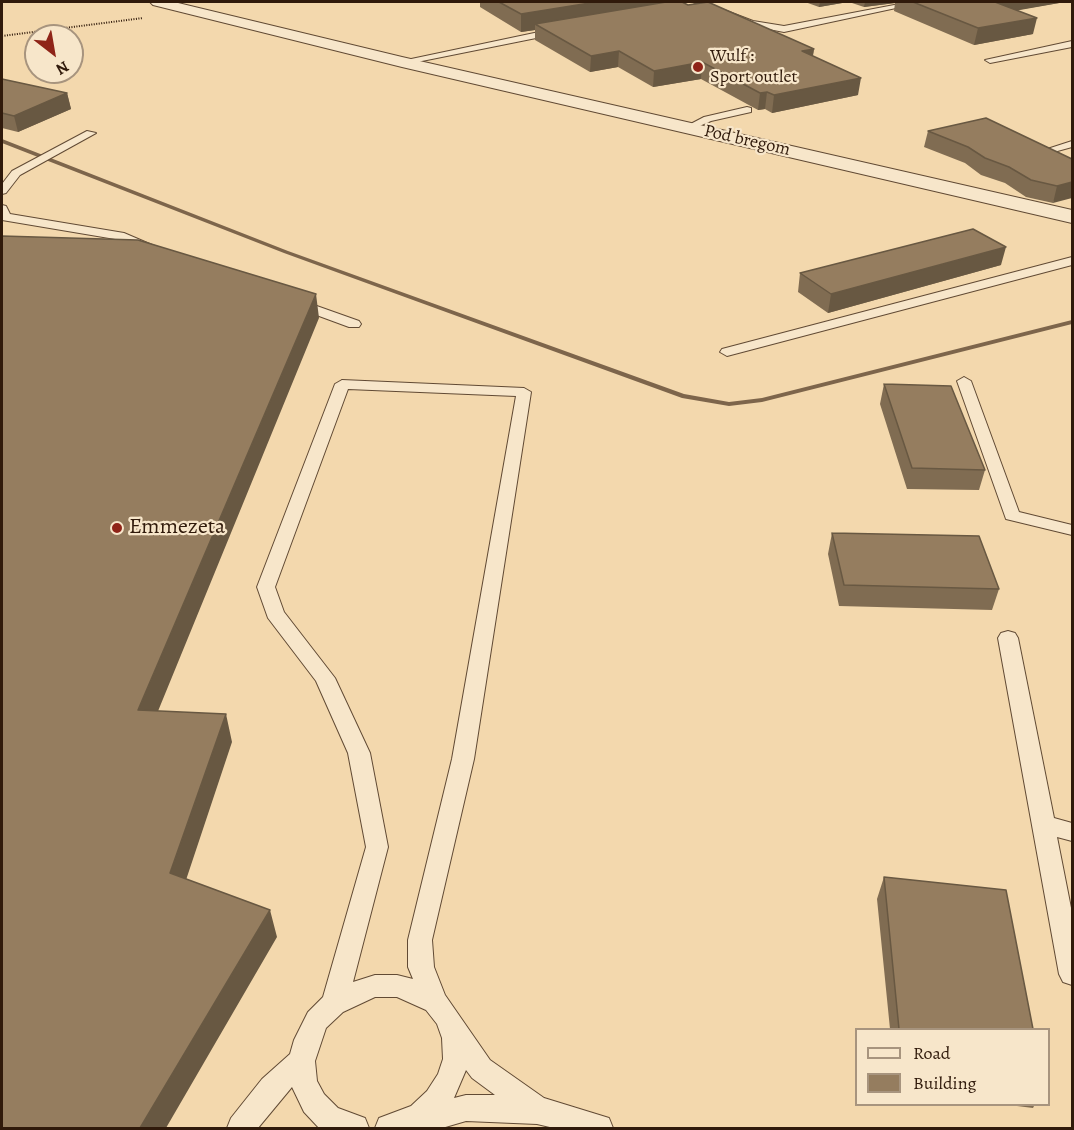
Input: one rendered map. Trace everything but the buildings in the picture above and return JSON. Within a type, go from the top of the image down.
[{"type":"street","name":"Pod bregom","points":[[158,2],[412,64],[1072,217]]},
{"type":"lane","points":[[697,2],[763,27],[784,29],[920,2]]},
{"type":"lane","points":[[412,64],[471,46],[573,28]]},
{"type":"lane","points":[[990,60],[1072,44]]},
{"type":"lane","points":[[688,128],[708,119],[747,111]]},
{"type":"lane","points":[[2,191],[16,173],[91,133]]},
{"type":"lane","points":[[1042,152],[1072,144]]},
{"type":"lane","points":[[2,209],[5,217],[124,237],[168,254]]},
{"type":"lane","points":[[727,352],[1072,261]]},
{"type":"lane","points":[[288,299],[354,324]]},
{"type":"lane","points":[[964,381],[1012,515],[1072,530]]},
{"type":"lane","points":[[334,1004],[377,847],[359,753],[325,678],[275,614],[266,587],[342,384],[524,392],[463,759],[420,940],[421,967],[455,1038],[456,1059],[450,1080],[437,1100],[420,1116],[393,1128]]},
{"type":"lane","points":[[1008,638],[1072,974]]},
{"type":"lane","points":[[1045,825],[1072,832]]},
{"type":"lane","points":[[355,1128],[329,1118],[314,1103],[304,1083],[302,1062],[307,1040],[317,1020],[334,1004],[353,993],[375,986],[397,986],[417,992],[441,1010],[481,1069],[537,1110]]},
{"type":"lane","points":[[241,1128],[272,1088],[302,1062]]},
{"type":"lane","points":[[393,1128],[466,1108],[537,1110],[599,1128]]},
{"type":"path","points":[[2,36],[148,17]]},
{"type":"waterway","points":[[2,141],[286,252],[682,396],[729,404],[762,400],[1072,322]]},
{"type":"place","name":"Wulf : Sport outlet","points":[[698,67]]},
{"type":"place","name":"Emmezeta","points":[[117,528]]}]
